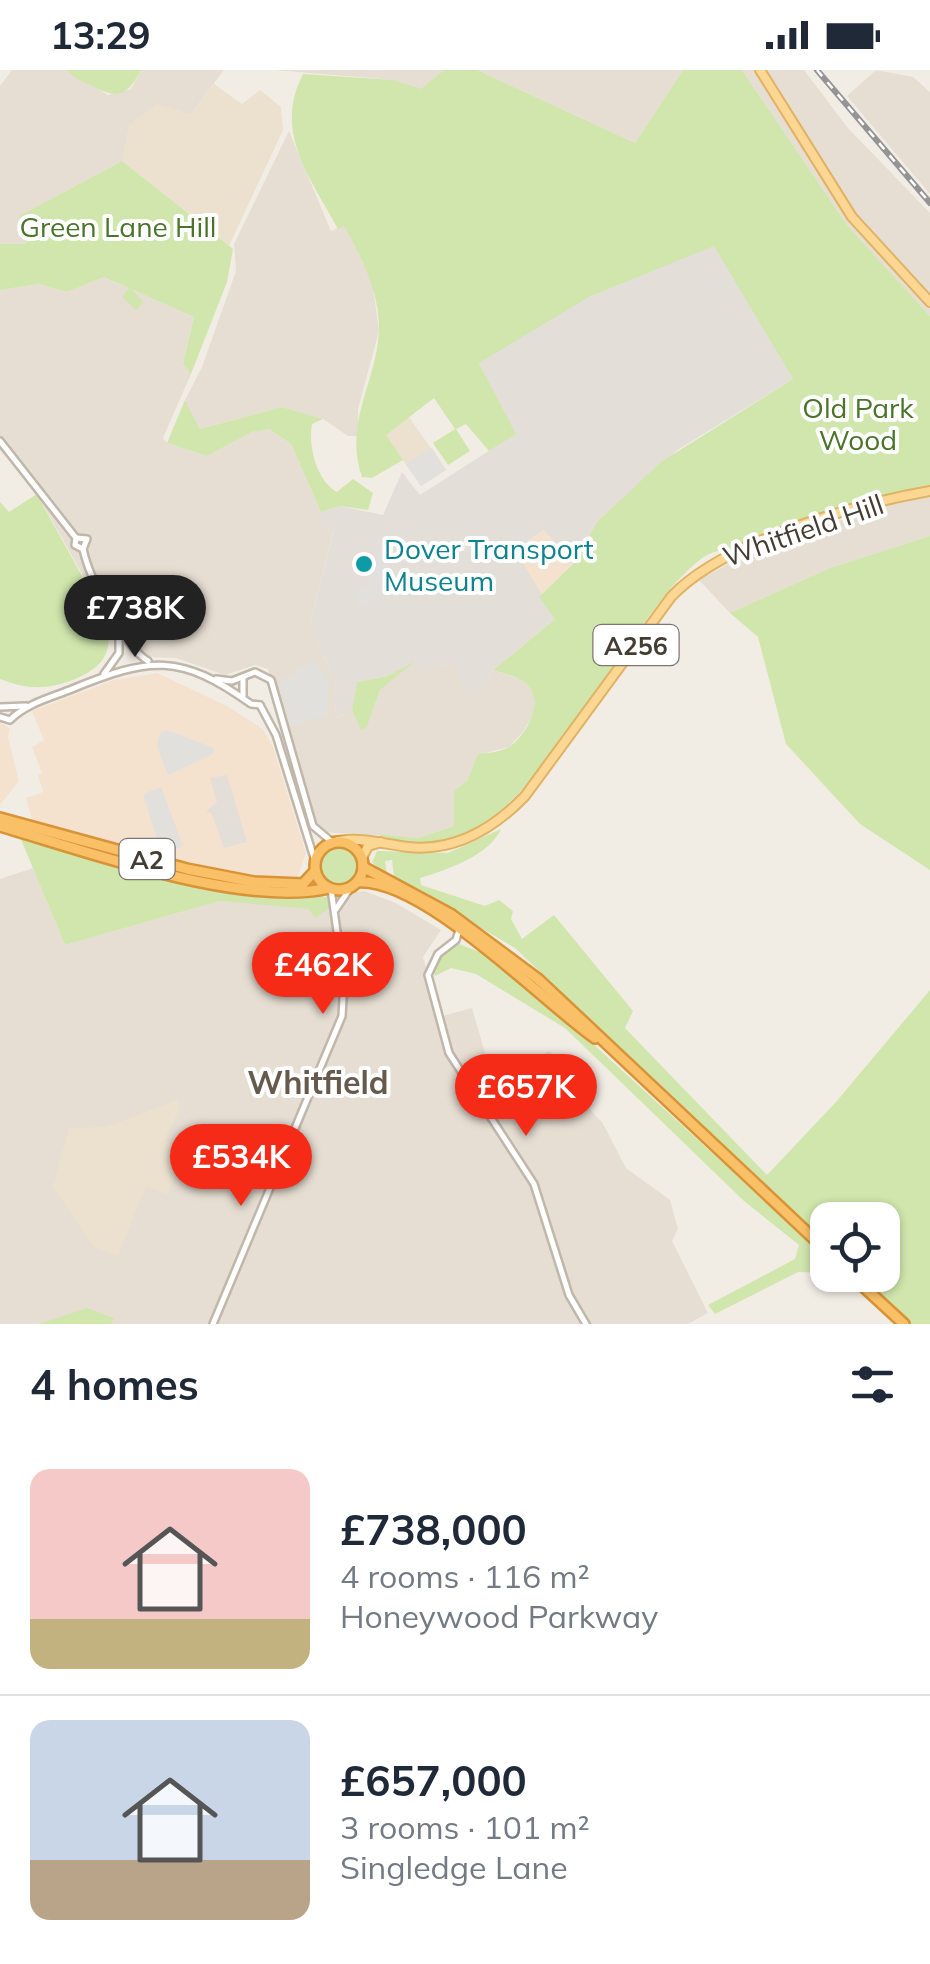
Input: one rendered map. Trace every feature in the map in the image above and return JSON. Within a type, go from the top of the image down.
[{"type":"highway","name":"A2","points":[[0,818],[187,869],[300,888]]},
{"type":"highway","name":"A2","points":[[0,826],[184,876],[330,888]]},
{"type":"highway","points":[[300,888],[335,842],[353,846],[362,862],[538,978],[810,1235]]},
{"type":"highway","points":[[354,884],[362,862]]},
{"type":"highway","points":[[315,866],[330,888],[380,885],[454,922],[610,1048]]},
{"type":"highway","points":[[870,1292],[904,1324]]},
{"type":"main road","points":[[760,70],[852,217],[930,302]]},
{"type":"main road","name":"Whitfield Hill","points":[[335,842],[385,842],[422,848],[453,843],[510,812],[671,597],[711,562],[772,537],[930,490]]},
{"type":"main road","points":[[362,862],[368,846],[385,842]]},
{"type":"street","points":[[0,442],[76,538],[87,539],[83,549],[90,574],[136,650],[151,663]]},
{"type":"street","points":[[102,676],[119,653],[120,625]]},
{"type":"street","points":[[0,718],[8,721],[29,706],[102,676],[151,663],[190,668],[213,678],[260,705],[270,718],[315,866]]},
{"type":"street","points":[[213,678],[244,678],[251,673],[264,674],[271,680],[312,826],[335,842]]},
{"type":"street","points":[[243,698],[244,678]]},
{"type":"street","points":[[260,705],[273,693]]},
{"type":"street","points":[[0,703],[29,706]]},
{"type":"street","points":[[10,704],[16,714]]},
{"type":"street","points":[[335,912],[354,884]]},
{"type":"street","points":[[213,1324],[343,1011],[330,888]]},
{"type":"street","points":[[454,922],[454,942]]},
{"type":"street","points":[[454,922],[430,967],[428,983],[449,1053],[534,1184],[570,1295],[586,1324]]},
{"type":"street","points":[[445,945],[481,944]]},
{"type":"shaded area","points":[[12,70],[67,70],[108,95],[131,89],[141,70],[224,70],[191,114],[130,124],[122,161],[19,216],[26,245],[0,244],[0,86]]},
{"type":"shaded area","points":[[274,70],[444,70],[421,90],[393,80]]},
{"type":"shaded area","points":[[477,70],[683,70],[635,143]]},
{"type":"shaded area","points":[[742,70],[804,70],[848,128],[930,213],[930,316],[847,225]]},
{"type":"shaded area","points":[[876,70],[913,77],[930,92],[930,194],[847,96]]},
{"type":"shaded area","points":[[214,84],[242,104],[260,90],[281,107],[283,130],[229,246],[122,161],[130,124],[157,104],[191,114]]},
{"type":"shaded area","points":[[289,131],[331,231],[344,225],[372,280],[379,331],[358,409],[359,436],[348,436],[323,419],[282,407],[200,429],[185,400],[202,367],[236,271],[234,244]]},
{"type":"shaded area","points":[[715,245],[793,379],[679,449],[597,522],[573,564],[544,530],[515,550],[556,618],[493,670],[487,683],[468,695],[453,663],[436,666],[424,675],[416,662],[387,676],[357,682],[352,710],[336,718],[334,678],[310,624],[334,530],[327,531],[316,513],[340,506],[383,515],[402,472],[420,495],[515,434],[479,363],[515,337],[589,297]]},
{"type":"shaded area","points":[[104,277],[194,317],[183,362],[191,374],[163,438],[167,443],[207,456],[252,432],[269,429],[291,444],[321,512],[317,513],[334,529],[310,624],[334,678],[336,718],[352,710],[361,729],[367,727],[380,690],[416,661],[436,666],[453,663],[487,683],[493,670],[525,681],[534,693],[534,713],[523,732],[509,747],[478,755],[467,781],[454,791],[454,826],[418,838],[321,832],[311,813],[268,669],[255,665],[225,675],[176,658],[146,657],[116,634],[37,494],[0,450],[0,290],[39,284],[67,292]]},
{"type":"shaded area","points":[[409,417],[446,470],[421,486],[385,435]]},
{"type":"shaded area","points":[[432,448],[446,470],[421,486],[406,464]]},
{"type":"shaded area","points":[[930,495],[930,536],[830,568],[730,613],[699,580],[758,548],[904,499]]},
{"type":"shaded area","points":[[544,530],[573,564],[539,597],[515,551]]},
{"type":"shaded area","name":"Dover Transport Museum","points":[[379,538],[395,555],[380,577],[387,593],[359,606],[353,595],[366,588],[381,551],[376,549]]},
{"type":"shaded area","points":[[314,660],[329,682],[326,715],[291,727],[280,682]]},
{"type":"shaded area","points":[[157,673],[227,706],[263,729],[273,747],[306,853],[296,881],[239,876],[32,820],[26,798],[43,792],[38,775],[42,773],[32,747],[44,740],[32,711],[114,680]]},
{"type":"shaded area","points":[[0,723],[10,728],[8,737],[19,781],[0,805]]},
{"type":"shaded area","points":[[167,730],[214,748],[213,754],[168,775],[157,747],[160,733]]},
{"type":"shaded area","points":[[227,775],[247,842],[224,848],[212,814],[206,811],[217,802],[210,778]]},
{"type":"shaded area","points":[[161,787],[183,846],[172,851],[169,844],[160,848],[143,794]]},
{"type":"shaded area","points":[[33,868],[65,945],[220,901],[330,908],[327,897],[364,891],[396,903],[441,930],[423,957],[439,1017],[472,1008],[487,1060],[499,1080],[549,1051],[584,1081],[591,1111],[602,1122],[626,1168],[670,1200],[678,1229],[672,1241],[708,1313],[688,1324],[0,1324],[0,879]]},
{"type":"shaded area","points":[[178,1100],[179,1110],[165,1141],[188,1151],[167,1194],[146,1186],[118,1256],[94,1247],[53,1187],[69,1128],[106,1127]]},
{"type":"green space","points":[[67,70],[141,70],[128,89],[118,94],[96,88]]},
{"type":"green space","name":"Old Park Wood","points":[[444,70],[477,70],[635,143],[683,70],[742,70],[847,225],[930,316],[930,486],[831,512],[701,559],[666,594],[559,746],[520,792],[477,826],[430,842],[377,834],[418,838],[454,826],[454,791],[467,781],[478,754],[505,749],[523,734],[532,715],[534,696],[523,681],[493,670],[555,619],[539,597],[573,564],[597,522],[661,462],[793,379],[714,246],[589,297],[479,363],[516,434],[489,451],[466,424],[456,429],[470,451],[448,465],[433,443],[455,429],[434,398],[386,435],[403,460],[372,478],[362,477],[356,438],[377,348],[376,301],[351,238],[344,226],[338,229],[299,154],[292,115],[295,95],[303,74],[393,80],[421,89]]},
{"type":"green space","name":"Green Lane Hill","points":[[122,161],[233,249],[227,282],[191,374],[183,363],[194,317],[131,289],[143,302],[136,310],[122,297],[129,288],[104,277],[67,292],[39,284],[0,290],[0,244],[26,244],[19,216]]},
{"type":"green space","points":[[185,400],[200,429],[282,407],[323,419],[312,424],[311,432],[319,471],[337,492],[353,479],[373,493],[368,510],[340,506],[321,512],[291,444],[269,429],[252,432],[207,456],[167,443]]},
{"type":"green space","points":[[37,494],[105,622],[109,642],[105,656],[89,672],[46,687],[0,679],[0,502],[9,512]]},
{"type":"green space","points":[[930,536],[930,870],[860,824],[786,744],[758,637],[730,613],[830,568]]},
{"type":"green space","points":[[416,661],[380,690],[367,727],[361,730],[352,710],[357,682],[387,676]]},
{"type":"green space","points":[[501,829],[478,854],[420,878],[421,885],[485,906],[499,900],[513,911],[511,919],[522,939],[554,915],[633,1011],[625,1028],[767,1175],[836,1102],[930,990],[930,1324],[910,1324],[876,1292],[900,1292],[900,1202],[810,1202],[810,1230],[515,948],[394,877],[392,860],[385,861],[387,876],[372,862],[377,851],[448,853]]},
{"type":"green space","points":[[20,837],[218,887],[327,897],[330,908],[315,918],[309,909],[220,901],[65,945]]},
{"type":"green space","points":[[339,847],[353,852],[358,866],[353,880],[339,885],[325,880],[320,866],[325,852]]},
{"type":"green space","points":[[459,944],[487,955],[533,989],[810,1242],[810,1272],[798,1272],[715,1314],[708,1305],[795,1259],[799,1245],[744,1201],[565,1028],[476,974],[451,968],[435,976],[435,964],[449,948]]},
{"type":"green space","points":[[87,1308],[114,1318],[111,1324],[39,1324]]},
{"type":"railway","points":[[817,70],[930,203]]},
{"type":"place","name":"Dover Transport Museum","points":[[364,564]]},
{"type":"district","name":"Whitfield","points":[[318,1082]]}]
